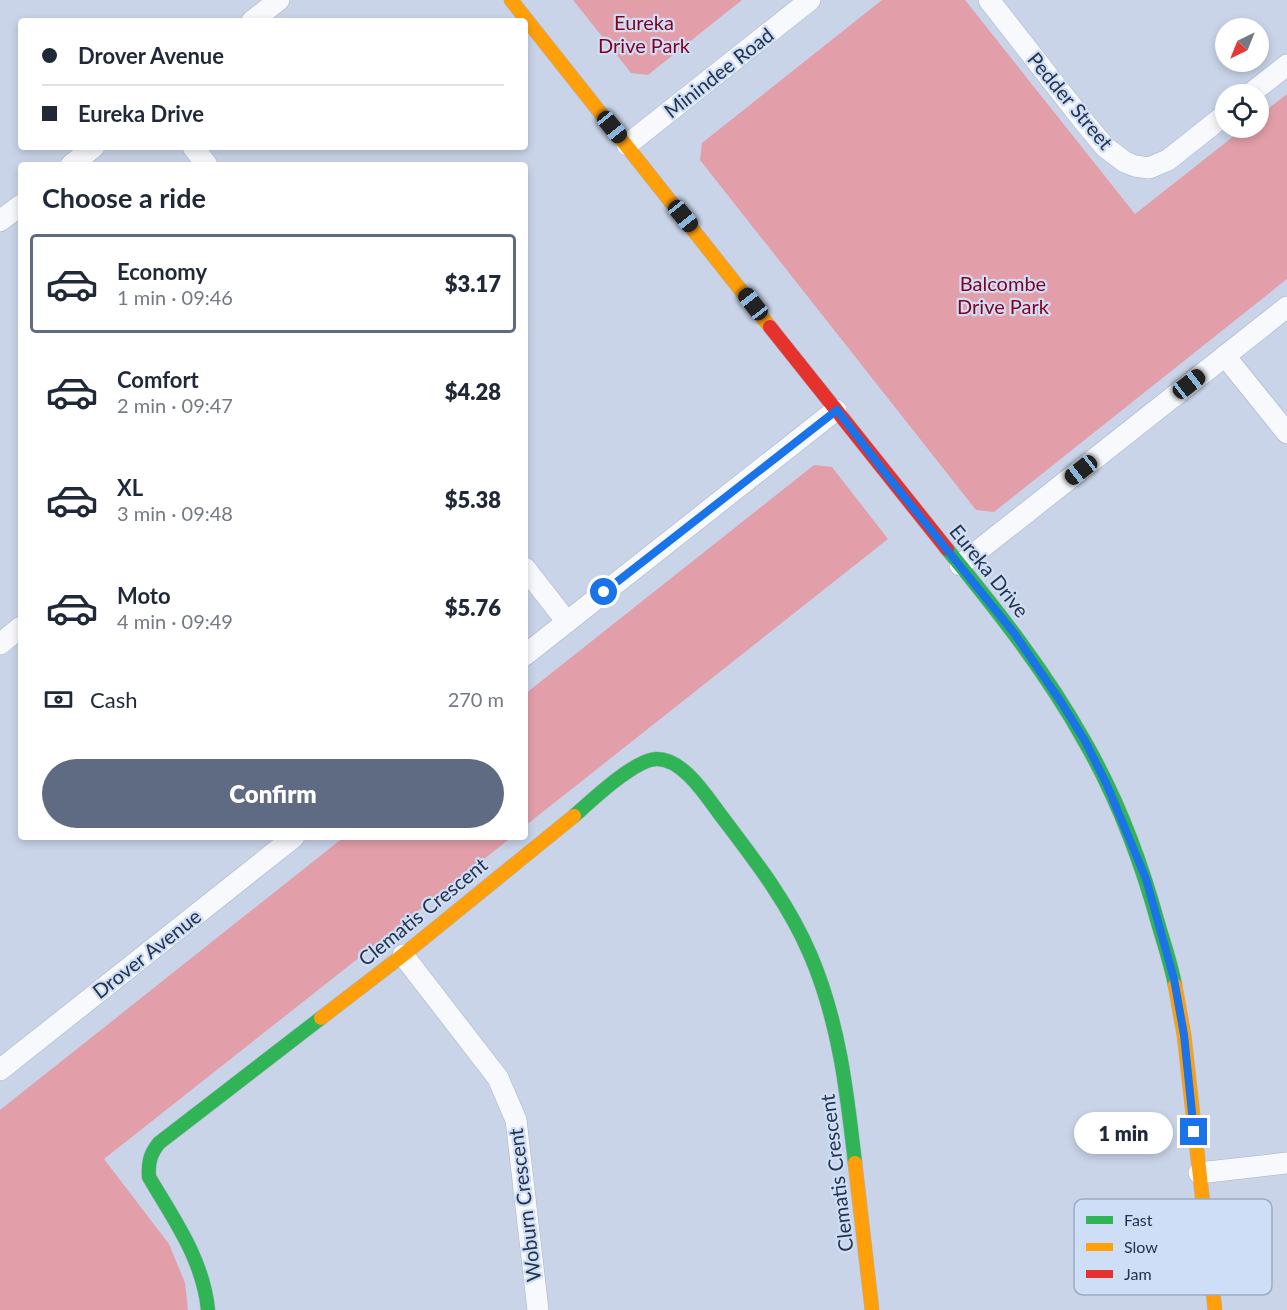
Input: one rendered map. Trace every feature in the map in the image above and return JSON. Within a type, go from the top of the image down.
[{"type":"street","points":[[256,18],[279,0]]},
{"type":"street","name":"Eureka Drive","points":[[511,0],[525,18]]},
{"type":"street","name":"Pedder Street","points":[[989,0],[1084,123],[1105,147],[1125,162],[1149,168],[1167,160],[1215,123]]},
{"type":"street","name":"Minindee Road","points":[[627,145],[804,2]]},
{"type":"street","name":"Eureka Drive","points":[[528,21],[886,474],[1005,620],[1061,702],[1090,750],[1127,829],[1146,879],[1174,979],[1184,1035],[1202,1199]]},
{"type":"street","points":[[1263,84],[1287,65]]},
{"type":"street","points":[[75,162],[90,150]]},
{"type":"street","points":[[195,150],[205,162]]},
{"type":"street","points":[[0,221],[18,207]]},
{"type":"street","points":[[960,565],[1287,307]]},
{"type":"street","points":[[1225,356],[1287,433]]},
{"type":"street","points":[[528,653],[837,410]]},
{"type":"street","points":[[528,572],[567,622]]},
{"type":"street","points":[[0,644],[18,629]]},
{"type":"street","name":"Clematis Crescent","points":[[208,1310],[206,1290],[195,1256],[149,1177],[147,1164],[151,1153],[159,1143],[403,955],[620,778],[640,764],[655,759],[669,761],[680,768],[702,789],[770,880],[810,954],[836,1030],[847,1089],[872,1310]]},
{"type":"street","name":"Drover Avenue","points":[[0,1070],[290,840]]},
{"type":"street","name":"Woburn Crescent","points":[[403,955],[498,1078],[516,1120],[538,1310]]},
{"type":"street","points":[[1199,1173],[1287,1163]]},
{"type":"street","name":"Eureka Drive","points":[[1213,1295],[1215,1310]]},
{"type":"green space","name":"Eureka Drive Park","points":[[573,0],[742,0],[648,75],[631,73]]},
{"type":"green space","name":"Balcombe Drive Park","points":[[882,0],[965,0],[1135,214],[1231,138],[1269,138],[1269,108],[1287,94],[1287,279],[994,512],[976,510],[700,160],[702,143]]},
{"type":"green space","points":[[814,465],[832,467],[888,539],[528,824],[528,692]]},
{"type":"green space","points":[[340,840],[508,840],[104,1159],[169,1244],[185,1283],[188,1310],[0,1310],[0,1110]]},
{"type":"traffic: fast","points":[[947,549],[1037,666],[1097,763],[1136,853],[1175,985]]},
{"type":"traffic: fast","points":[[574,816],[625,774],[647,761],[666,760],[675,764],[700,787],[769,881],[791,916],[810,954],[835,1031],[845,1083],[855,1163]]},
{"type":"traffic: fast","points":[[208,1310],[205,1291],[194,1257],[149,1177],[149,1163],[152,1155],[159,1143],[321,1018]]},
{"type":"traffic: slow","points":[[511,0],[525,18]]},
{"type":"traffic: slow","points":[[528,21],[770,327]]},
{"type":"traffic: slow","points":[[321,1018],[403,955],[574,816]]},
{"type":"traffic: slow","points":[[1175,985],[1184,1035],[1202,1199]]},
{"type":"traffic: slow","points":[[855,1163],[872,1310]]},
{"type":"traffic: slow","points":[[1213,1295],[1215,1310]]},
{"type":"traffic: jam","points":[[770,327],[947,549]]},
{"type":"route","points":[[604,592],[837,410],[1005,620],[1061,702],[1085,741],[1107,785],[1146,879],[1174,979],[1184,1035],[1194,1132]]}]
